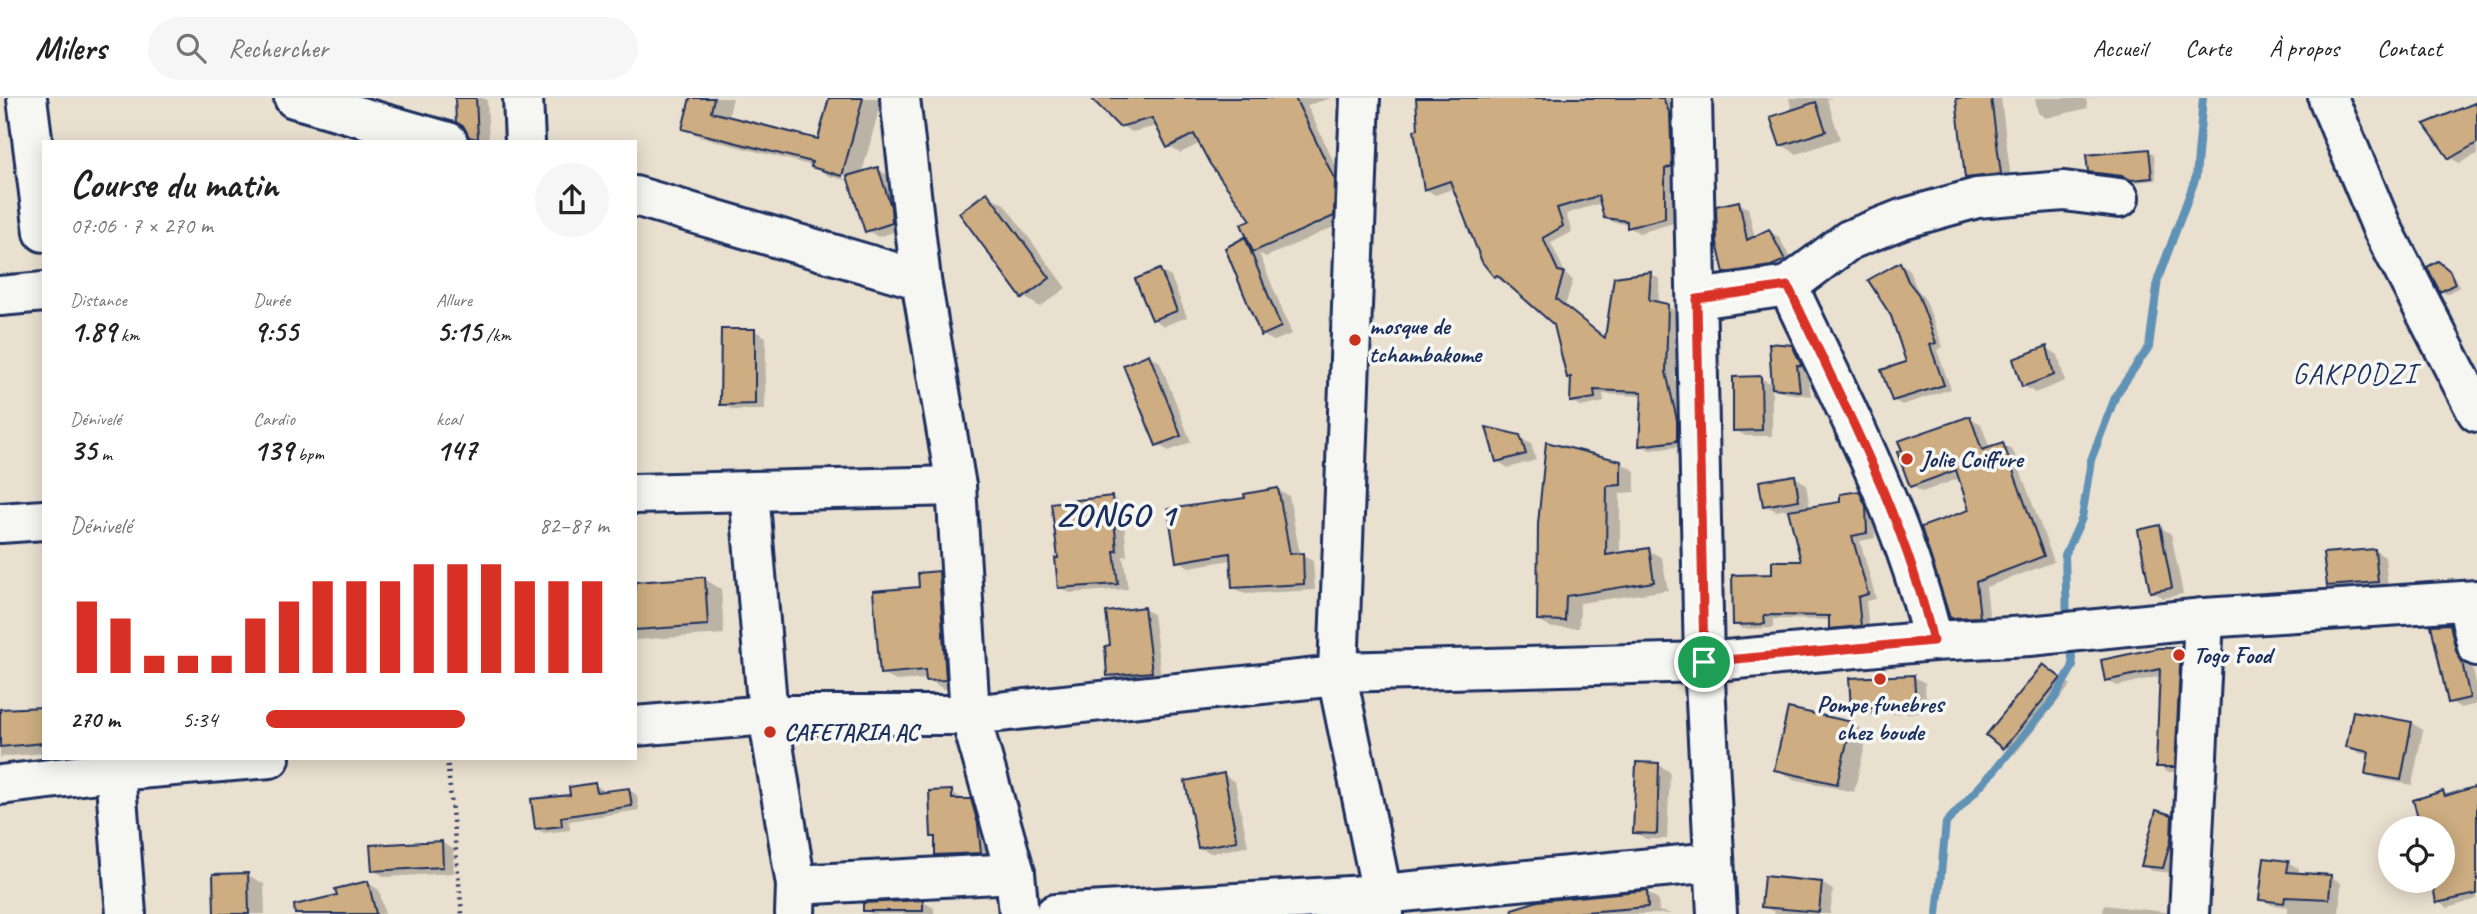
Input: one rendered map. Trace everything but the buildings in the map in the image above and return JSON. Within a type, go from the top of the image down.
[{"type":"street","points":[[294,98],[441,140]]},
{"type":"street","points":[[523,98],[525,140]]},
{"type":"street","points":[[900,98],[921,280],[956,486],[970,715],[1014,873],[1019,914]]},
{"type":"street","points":[[1360,98],[1338,674],[1383,904]]},
{"type":"street","points":[[1692,98],[1704,662],[1717,914]]},
{"type":"street","points":[[2328,98],[2382,228],[2477,412]]},
{"type":"street","points":[[39,99],[42,179]]},
{"type":"street","points":[[1697,299],[1788,286],[1849,240],[1902,219],[1977,198],[2064,191],[2119,198]]},
{"type":"street","points":[[637,197],[921,280]]},
{"type":"street","points":[[1788,286],[1870,461],[1923,598],[1933,641]]},
{"type":"street","points":[[0,296],[42,292]]},
{"type":"street","points":[[637,494],[956,486]]},
{"type":"street","points":[[749,492],[768,715],[796,900],[1014,873]]},
{"type":"street","points":[[0,523],[42,520]]},
{"type":"street","points":[[637,726],[768,715],[970,715],[1338,674],[1704,662],[1933,641],[2029,636],[2204,618],[2472,601],[2477,646]]},
{"type":"street","points":[[2189,914],[2204,618]]},
{"type":"street","points":[[0,785],[114,764],[218,760]]},
{"type":"street","points":[[114,764],[126,914]]},
{"type":"street","points":[[1055,914],[1383,904],[1714,862]]},
{"type":"path","points":[[447,760],[462,914]]},
{"type":"waterway","points":[[2067,622],[2065,555],[2082,518],[2091,460],[2116,395],[2149,347],[2158,279],[2196,177],[2203,98]]},
{"type":"waterway","points":[[1937,914],[1946,823],[2054,699],[2073,666],[2070,642]]},
{"type":"place","name":"mosque de tchambakome","points":[[1355,340]]},
{"type":"place","name":"Jolie Coiffure","points":[[1907,459]]},
{"type":"place","name":"Togo Food","points":[[2179,655]]},
{"type":"place","name":"Pompe funebres chez boude","points":[[1880,679]]},
{"type":"place","name":"CAFETARIA AC","points":[[770,732]]},
{"type":"district","name":"GAKPODZI","points":[[2355,373]]},
{"type":"district","name":"ZONGO 1","points":[[1117,514]]},
{"type":"route","points":[[1788,286],[1870,461],[1923,598],[1933,641],[1704,662],[1697,299],[1788,286]]}]
